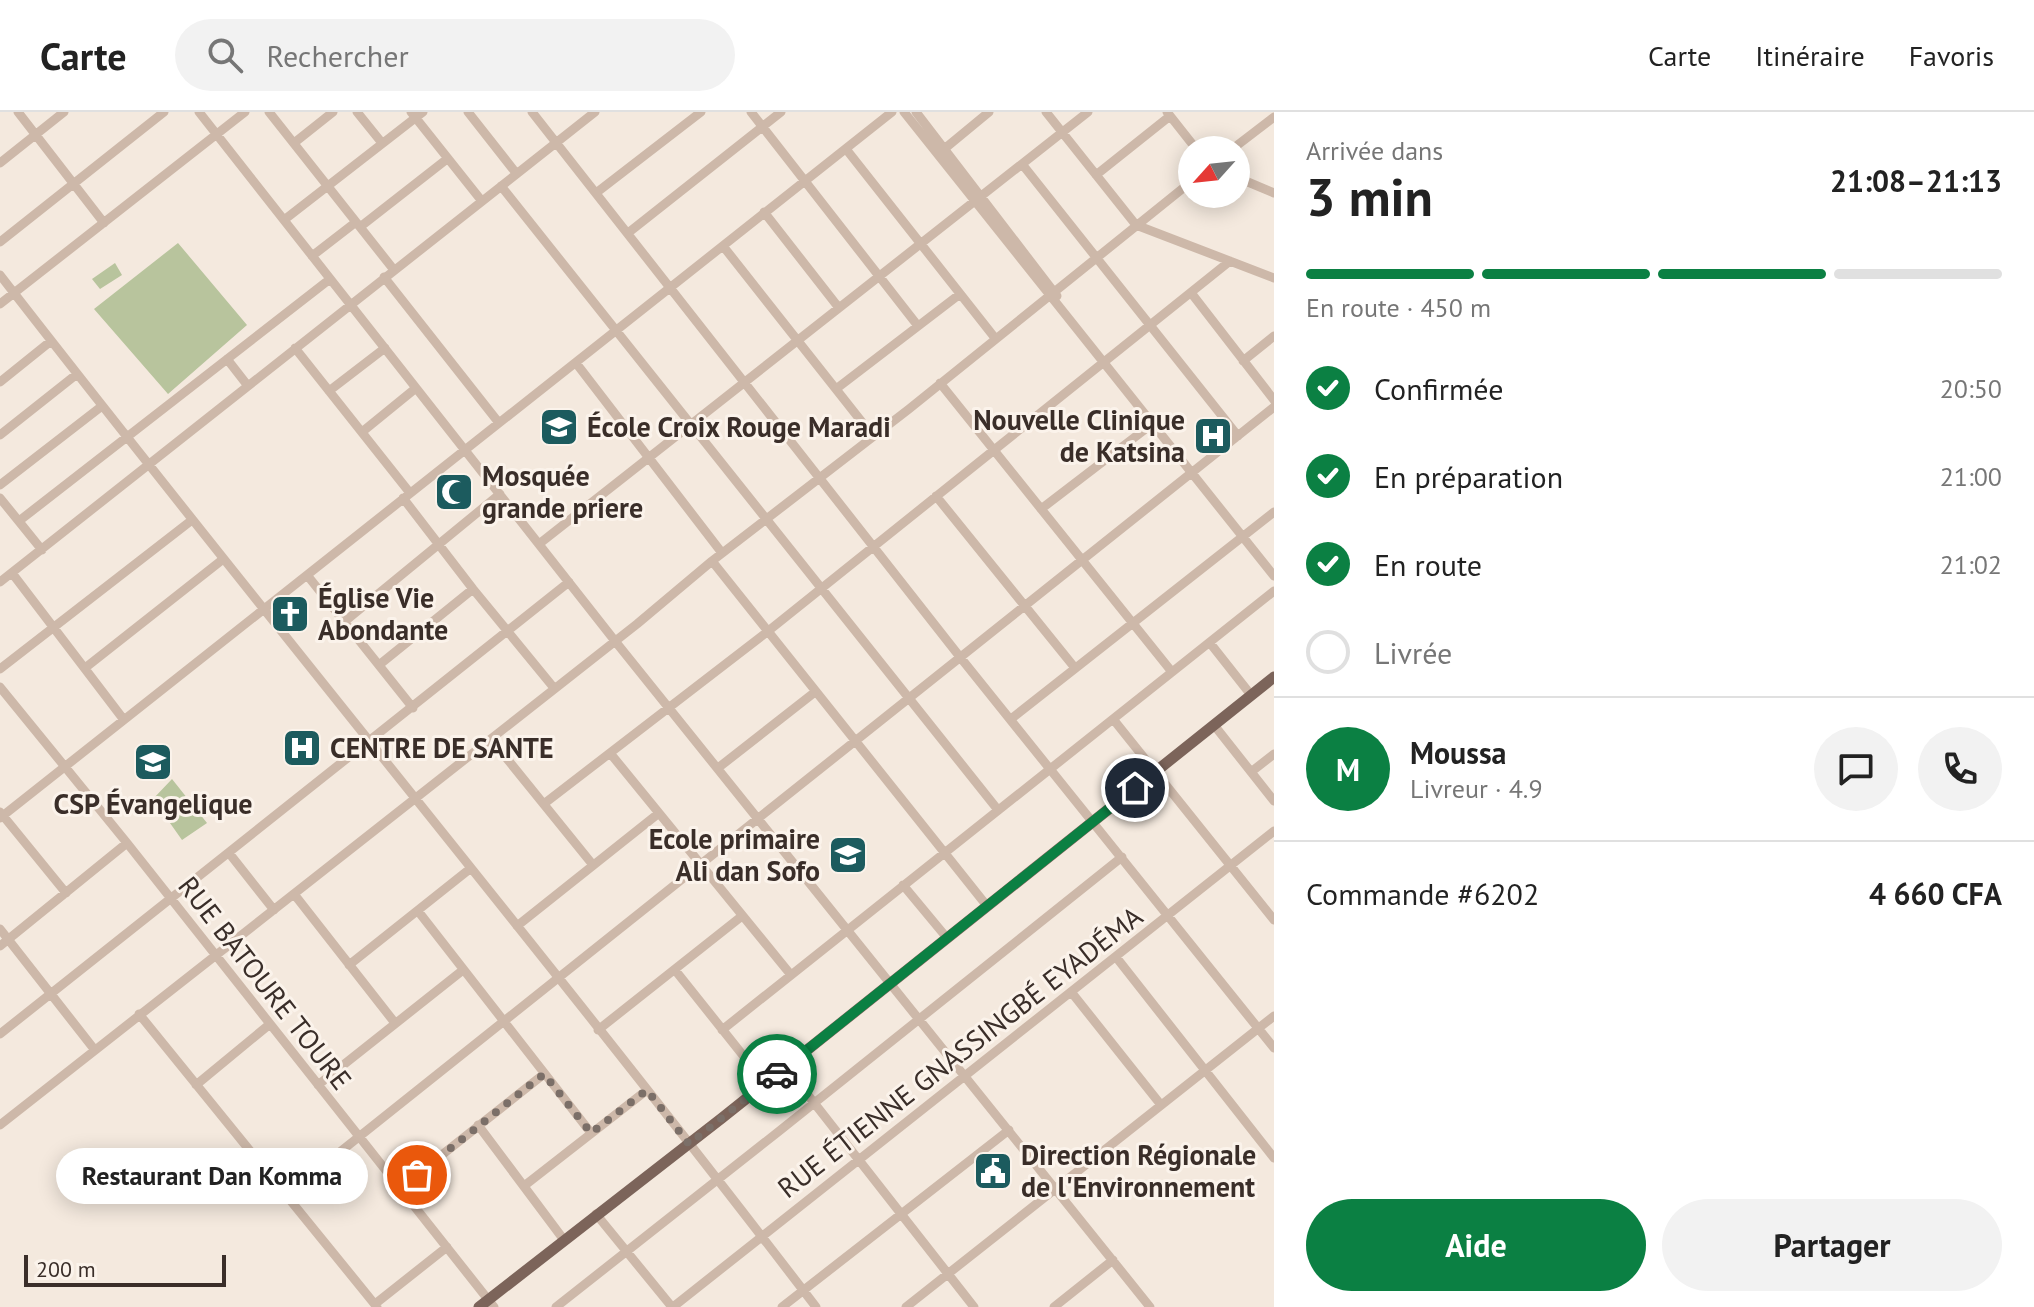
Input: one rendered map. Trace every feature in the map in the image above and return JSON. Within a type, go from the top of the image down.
[{"type":"main road","points":[[487,1305],[596,1214],[689,1144],[1274,677]]},
{"type":"street","points":[[18,112],[104,223]]},
{"type":"street","points":[[0,163],[64,112]]},
{"type":"street","points":[[0,242],[164,112]]},
{"type":"street","points":[[199,112],[615,641],[1150,1307]]},
{"type":"street","points":[[0,304],[245,112]]},
{"type":"street","points":[[269,112],[394,270]]},
{"type":"street","points":[[294,143],[333,112]]},
{"type":"street","points":[[357,112],[382,143]]},
{"type":"street","points":[[468,112],[516,173]]},
{"type":"street","points":[[532,112],[960,657],[1274,1048]]},
{"type":"street","points":[[0,582],[595,112]]},
{"type":"street","points":[[596,193],[701,112]]},
{"type":"street","points":[[751,112],[918,326]]},
{"type":"street","points":[[628,233],[781,112]]},
{"type":"street","points":[[66,893],[1,815],[892,112]]},
{"type":"street","points":[[904,112],[941,151]]},
{"type":"street","points":[[916,112],[941,151],[1103,363],[1274,576]]},
{"type":"street","points":[[941,151],[989,112]]},
{"type":"street","points":[[1046,112],[1136,225],[1274,278]]},
{"type":"street","points":[[539,544],[1088,112]]},
{"type":"street","points":[[284,220],[416,114],[447,159],[481,200]]},
{"type":"street","points":[[1096,175],[1169,114],[1186,136]]},
{"type":"street","points":[[1248,136],[1273,115]]},
{"type":"street","points":[[846,149],[995,338]]},
{"type":"street","points":[[312,256],[447,159]]},
{"type":"street","points":[[1022,164],[1238,436]]},
{"type":"street","points":[[1250,183],[1274,193]]},
{"type":"street","points":[[501,186],[998,810]]},
{"type":"street","points":[[0,1125],[615,641],[1178,192]]},
{"type":"street","points":[[764,212],[839,308]]},
{"type":"street","points":[[723,246],[873,436]]},
{"type":"street","points":[[545,803],[767,632],[1230,261]]},
{"type":"street","points":[[0,275],[222,560],[370,740],[816,1307]]},
{"type":"street","points":[[384,277],[499,423]]},
{"type":"street","points":[[19,521],[330,279]]},
{"type":"street","points":[[836,389],[960,294]]},
{"type":"street","points":[[1192,294],[1274,400]]},
{"type":"street","points":[[1243,361],[1274,336]]},
{"type":"street","points":[[0,382],[51,341]]},
{"type":"street","points":[[295,348],[362,432],[439,545],[554,688]]},
{"type":"street","points":[[329,391],[385,348]]},
{"type":"street","points":[[227,359],[248,386]]},
{"type":"street","points":[[576,363],[722,553]]},
{"type":"street","points":[[0,435],[77,374]]},
{"type":"street","points":[[940,383],[1172,672]]},
{"type":"street","points":[[362,432],[416,388]]},
{"type":"street","points":[[0,485],[102,406]]},
{"type":"street","points":[[286,1195],[1274,407]]},
{"type":"street","points":[[1041,509],[1152,424]]},
{"type":"street","points":[[344,622],[500,494]]},
{"type":"street","points":[[936,496],[1075,668]]},
{"type":"street","points":[[0,498],[42,550]]},
{"type":"street","points":[[1011,719],[1274,512]]},
{"type":"street","points":[[0,669],[192,520]]},
{"type":"street","points":[[85,668],[222,560]]},
{"type":"street","points":[[712,561],[987,906]]},
{"type":"street","points":[[12,573],[124,720]]},
{"type":"street","points":[[307,575],[413,708]]},
{"type":"street","points":[[0,1034],[569,582]]},
{"type":"street","points":[[379,665],[473,589]]},
{"type":"street","points":[[722,1030],[1274,591]]},
{"type":"street","points":[[1210,643],[1251,695]]},
{"type":"street","name":"RUE BATOURE TOURE","points":[[0,687],[447,1247],[487,1305]]},
{"type":"street","points":[[718,768],[815,692]]},
{"type":"street","points":[[1113,719],[1274,920]]},
{"type":"street","points":[[1214,725],[1274,801]]},
{"type":"street","points":[[491,739],[593,865]]},
{"type":"street","points":[[610,753],[791,975]]},
{"type":"street","points":[[1251,772],[1274,754]]},
{"type":"street","points":[[517,926],[659,813]]},
{"type":"street","name":"RUE ÉTIENNE GNASSINGBÉ EYADÉMA","points":[[672,1307],[1274,831]]},
{"type":"street","points":[[4,943],[127,843]]},
{"type":"street","points":[[229,853],[274,910]]},
{"type":"street","points":[[556,1307],[1122,857]]},
{"type":"street","points":[[349,965],[471,868]]},
{"type":"street","points":[[903,885],[947,938]]},
{"type":"street","points":[[294,894],[395,1023]]},
{"type":"street","points":[[418,911],[591,1133]]},
{"type":"street","points":[[598,1030],[742,916]]},
{"type":"street","points":[[0,929],[4,943],[51,994],[94,1049]]},
{"type":"street","points":[[1116,957],[1274,1158]]},
{"type":"street","points":[[318,1085],[463,970]]},
{"type":"street","points":[[675,970],[765,1083]]},
{"type":"street","points":[[1072,993],[1161,1105]]},
{"type":"street","points":[[139,1014],[376,1306],[447,1247]]},
{"type":"street","points":[[906,1307],[1274,1016]]},
{"type":"street","points":[[196,1085],[270,1024]]},
{"type":"street","points":[[786,1067],[974,1307]]},
{"type":"street","points":[[400,1188],[544,1074]]},
{"type":"street","points":[[524,1186],[647,1090]]},
{"type":"street","points":[[478,1125],[564,1240]]},
{"type":"street","points":[[782,1307],[1009,1130]]},
{"type":"street","points":[[596,1214],[672,1307]]},
{"type":"street","points":[[1054,1307],[1113,1260]]},
{"type":"green space","points":[[178,243],[247,325],[168,394],[94,309]]},
{"type":"green space","points":[[115,263],[122,275],[100,289],[92,279]]},
{"type":"green space","points":[[172,779],[207,823],[182,840],[153,799]]},
{"type":"way so far","points":[[417,1175],[544,1074],[591,1133],[647,1090],[689,1144],[777,1074]]},
{"type":"place","name":"École Croix Rouge Maradi","points":[[559,427]]},
{"type":"place","name":"Nouvelle Clinique de Katsina","points":[[1213,436]]},
{"type":"place","name":"Mosquée grande priere","points":[[454,492]]},
{"type":"place","name":"Église Vie Abondante","points":[[290,614]]},
{"type":"place","name":"CENTRE DE SANTE","points":[[302,748]]},
{"type":"place","name":"CSP Évangelique","points":[[153,762]]},
{"type":"place","name":"Ecole primaire Ali dan Sofo","points":[[848,855]]},
{"type":"place","name":"Direction Régionale de l'Environnement","points":[[993,1171]]},
{"type":"place","name":"Restaurant Dan Komma","points":[[417,1175]]},
{"type":"route","points":[[777,1074],[1135,788]]}]
